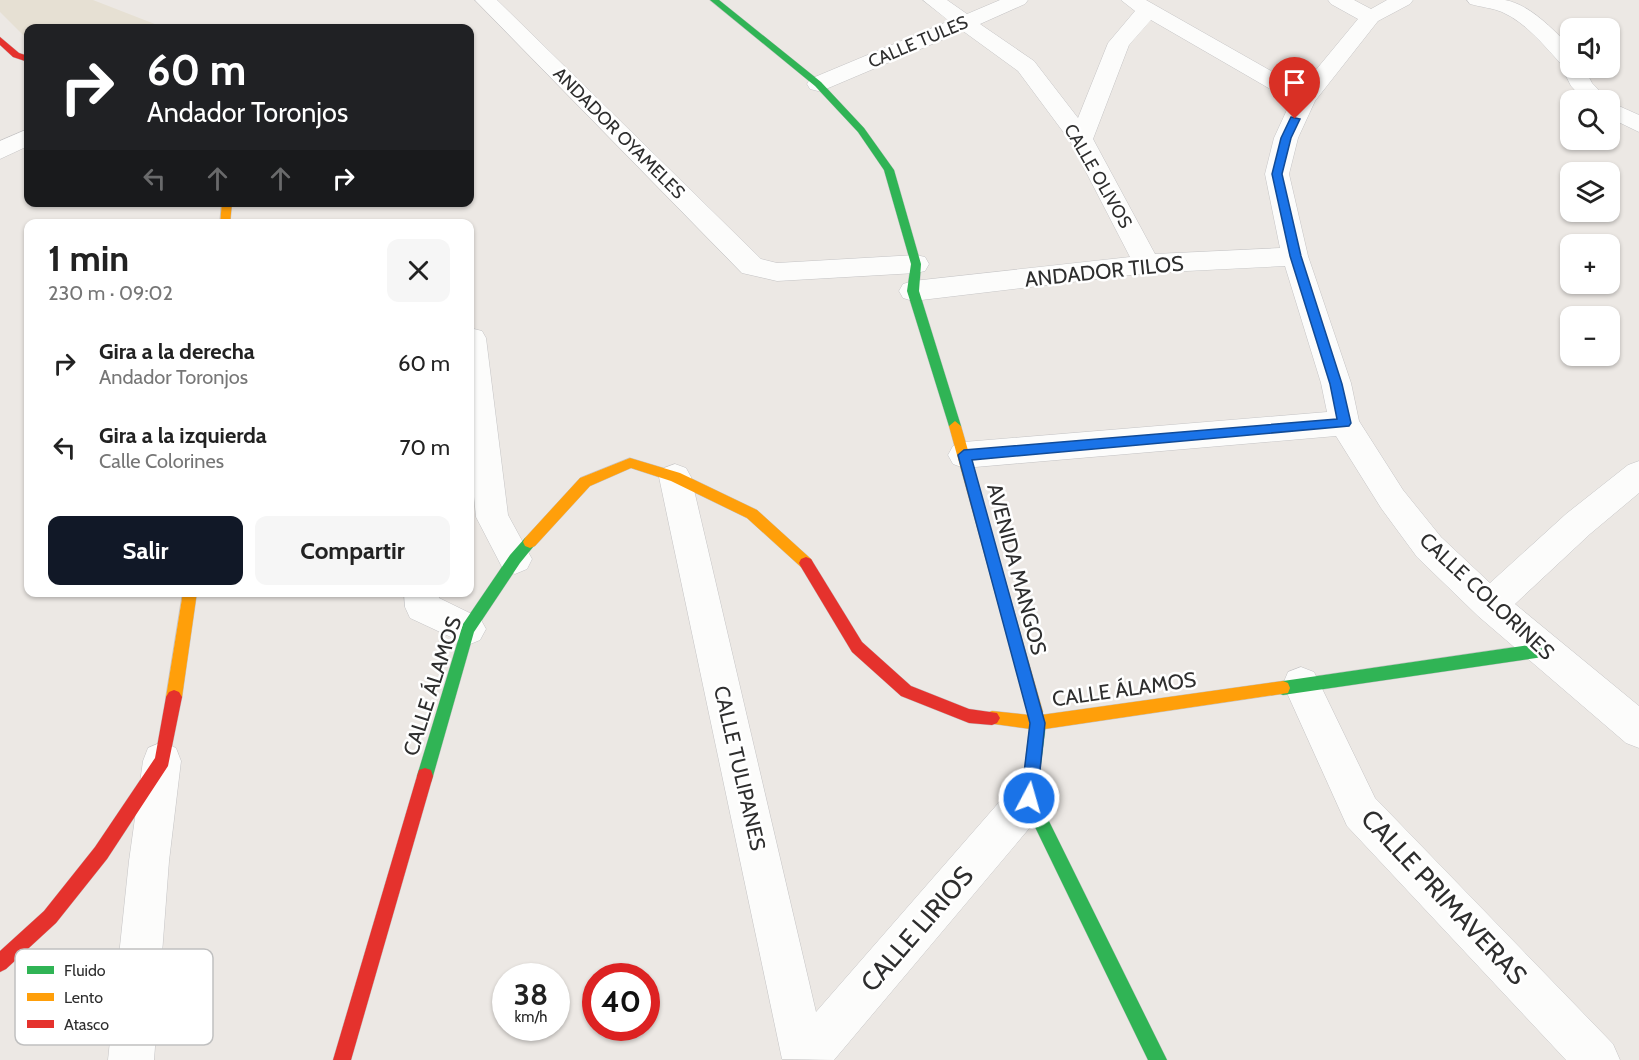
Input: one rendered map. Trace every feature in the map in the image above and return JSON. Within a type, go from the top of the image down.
[{"type":"street","name":"ANDADOR OYAMELES","points":[[485,0],[752,266],[777,272],[916,264]]},
{"type":"street","name":"AVENIDA MANGOS","points":[[714,0],[818,84],[861,130],[889,170],[916,264],[913,291],[964,455],[1038,723],[1029,798]]},
{"type":"street","name":"CALLE OLIVOS","points":[[933,0],[1026,66],[1081,139],[1147,264]]},
{"type":"street","name":"CALLE TULES","points":[[818,84],[1018,0]]},
{"type":"street","points":[[1338,0],[1371,17]]},
{"type":"street","name":"CALLE COLORINES","points":[[1403,0],[1371,17],[1304,99],[1286,138],[1277,174],[1295,256],[1336,384],[1344,423],[1392,499],[1429,547],[1490,605],[1639,730]]},
{"type":"street","points":[[1477,0],[1510,8],[1535,25],[1560,48]]},
{"type":"street","points":[[1081,139],[1119,43],[1139,5],[1304,99]]},
{"type":"street","points":[[0,40],[16,55],[24,58]]},
{"type":"street","points":[[1620,115],[1639,125]]},
{"type":"street","points":[[0,151],[24,138]]},
{"type":"street","name":"ANDADOR TILOS","points":[[913,291],[1147,264],[1295,256]]},
{"type":"street","points":[[474,356],[492,517],[514,559]]},
{"type":"street","points":[[964,455],[1344,423]]},
{"type":"street","name":"CALLE ÁLAMOS","points":[[342,1060],[468,629],[514,559],[585,482],[630,463],[675,477],[752,514],[805,561],[857,647],[906,691],[969,716],[1038,723],[1543,650]]},
{"type":"street","points":[[1490,605],[1578,524],[1639,474]]},
{"type":"street","name":"CALLE TULIPANES","points":[[675,477],[805,1059]]},
{"type":"street","points":[[141,949],[149,861],[162,761],[186,634],[189,597]]},
{"type":"street","points":[[422,597],[422,607],[468,629]]},
{"type":"street","name":"CALLE PRIMAVERAS","points":[[1301,684],[1361,812],[1597,1060]]},
{"type":"street","points":[[15,949],[50,917],[101,853],[162,761]]},
{"type":"street","points":[[1029,798],[1158,1060]]},
{"type":"street","name":"CALLE LIRIOS","points":[[805,1059],[1029,798]]},
{"type":"street","points":[[0,963],[15,949]]},
{"type":"street","points":[[132,1060],[133,1045]]},
{"type":"shaded area","points":[[0,0],[93,0],[155,24],[24,24],[24,36],[0,12]]},
{"type":"traffic: fast","points":[[714,0],[818,84],[861,130],[889,170],[916,264],[913,291],[955,426]]},
{"type":"traffic: fast","points":[[425,776],[468,629],[515,559],[530,542]]},
{"type":"traffic: fast","points":[[1283,688],[1543,650]]},
{"type":"traffic: fast","points":[[1035,712],[1038,723],[1029,798],[1158,1060]]},
{"type":"traffic: slow","points":[[225,219],[227,207]]},
{"type":"traffic: slow","points":[[955,426],[1035,712]]},
{"type":"traffic: slow","points":[[530,542],[585,482],[630,463],[675,477],[752,514],[806,563]]},
{"type":"traffic: slow","points":[[174,697],[189,597]]},
{"type":"traffic: slow","points":[[992,718],[1038,723],[1283,688]]},
{"type":"traffic: jam","points":[[0,40],[16,55],[24,58]]},
{"type":"traffic: jam","points":[[806,563],[857,647],[906,691],[969,716],[992,718]]},
{"type":"traffic: jam","points":[[15,949],[50,917],[101,853],[162,761],[174,697]]},
{"type":"traffic: jam","points":[[342,1060],[425,776]]},
{"type":"traffic: jam","points":[[0,963],[15,949]]},
{"type":"route","points":[[1029,798],[1038,723],[964,455],[1344,423],[1336,384],[1295,256],[1277,174],[1286,138],[1295,119]]}]
